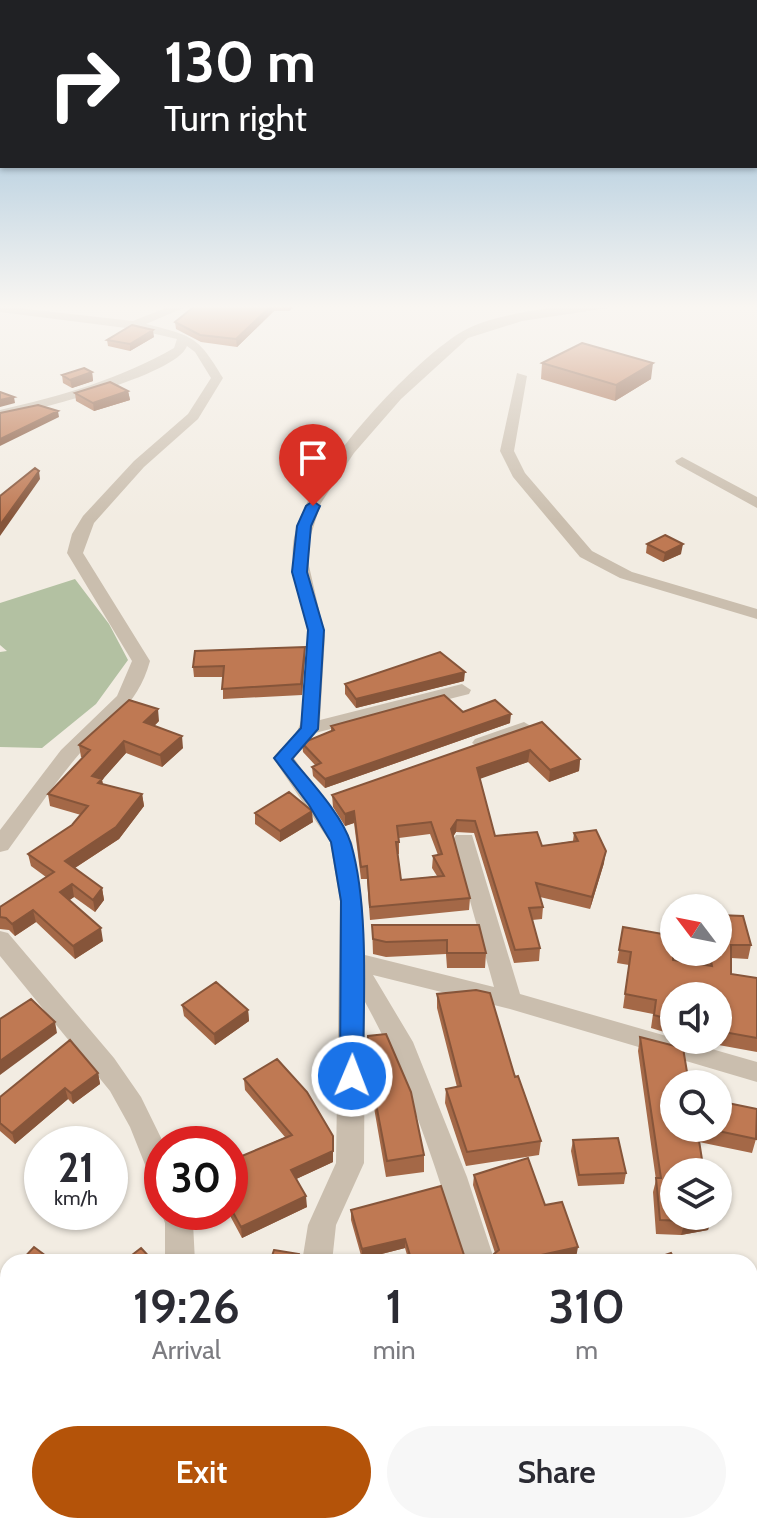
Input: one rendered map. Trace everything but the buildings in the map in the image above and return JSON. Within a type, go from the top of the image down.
[{"type":"street","points":[[0,414],[37,406],[128,377]]},
{"type":"street","points":[[0,845],[79,742],[119,710],[136,681],[141,661],[75,553],[77,537],[84,522],[139,464],[195,418],[211,394],[216,377]]},
{"type":"street","points":[[309,729],[316,630],[299,572],[304,526],[321,485],[367,430],[422,377]]},
{"type":"street","points":[[521,377],[507,451],[518,474],[586,554],[626,575],[757,614]]},
{"type":"street","points":[[682,461],[757,503]]},
{"type":"street","points":[[318,1254],[322,1225],[350,1163],[351,901],[341,842],[324,799],[283,758],[309,729],[462,690]]},
{"type":"street","points":[[465,749],[524,728]]},
{"type":"street","points":[[464,840],[510,1000]]},
{"type":"street","points":[[0,939],[31,981],[119,1084],[144,1127]]},
{"type":"street","points":[[353,961],[510,1000],[757,1072]]},
{"type":"street","points":[[353,961],[400,1042],[453,1177],[477,1254]]},
{"type":"street","points":[[179,1230],[180,1254]]},
{"type":"green space","points":[[75,579],[109,624],[128,660],[96,704],[42,748],[0,747],[0,652],[7,651],[0,645],[0,603]]},
{"type":"route","points":[[313,506],[304,526],[299,572],[316,630],[316,670],[309,729],[283,758],[341,842],[351,901],[352,1076]]}]
